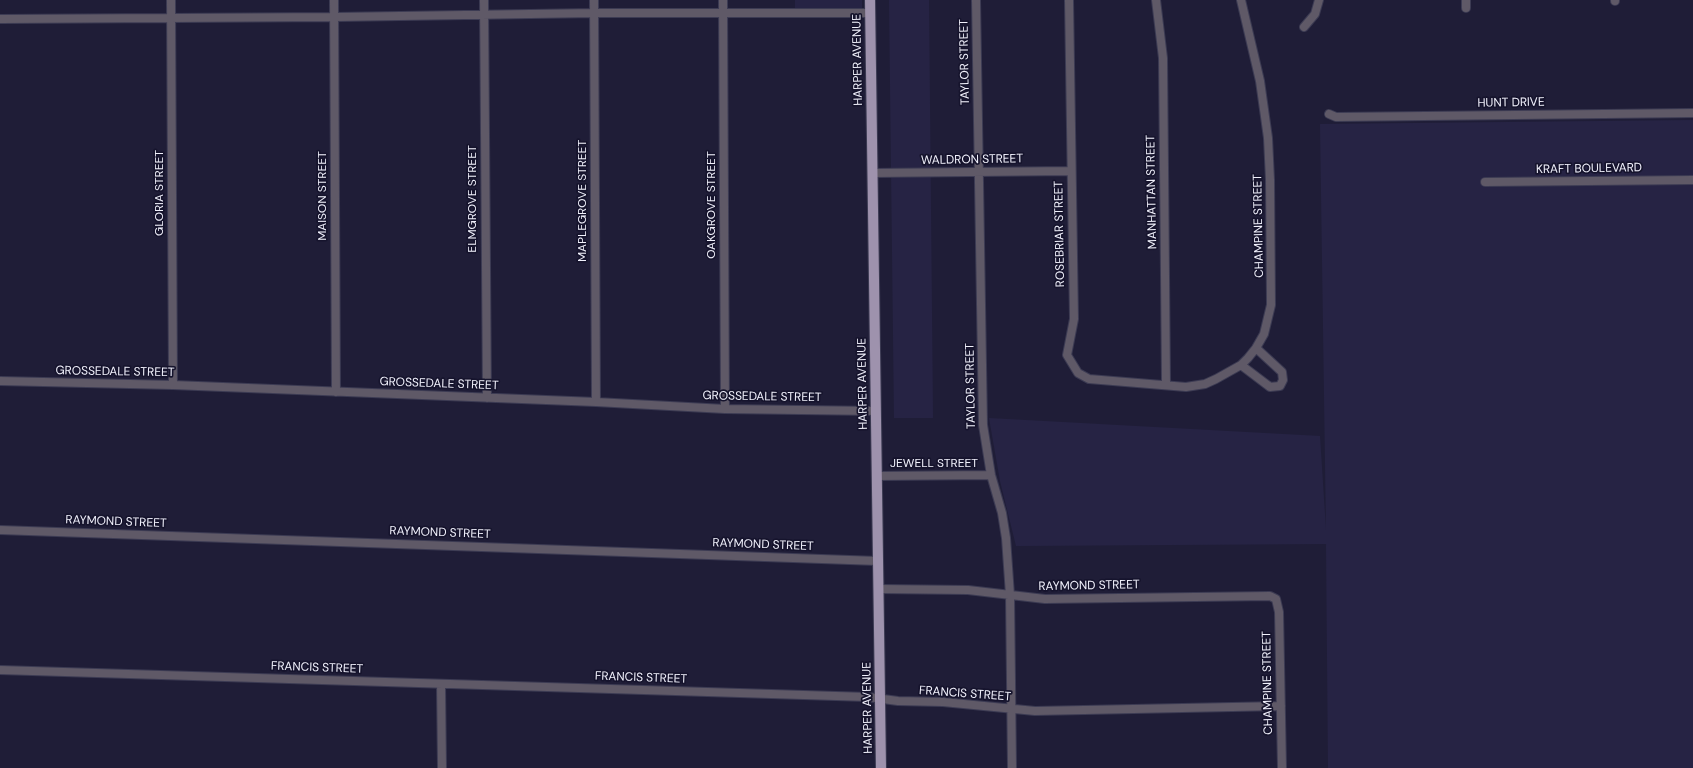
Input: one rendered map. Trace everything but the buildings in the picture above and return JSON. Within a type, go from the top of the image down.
[{"type":"main road","name":"HARPER AVENUE","points":[[870,0],[881,768]]},
{"type":"street","name":"GLORIA STREET","points":[[170,0],[173,385]]},
{"type":"street","name":"MAISON STREET","points":[[334,0],[336,392]]},
{"type":"street","name":"ELMGROVE STREET","points":[[484,0],[487,398]]},
{"type":"street","name":"MAPLEGROVE STREET","points":[[594,0],[596,402]]},
{"type":"street","name":"OAKGROVE STREET","points":[[723,0],[725,409]]},
{"type":"street","name":"TAYLOR STREET","points":[[976,0],[983,425],[991,476],[1004,521],[1010,595],[1012,768]]},
{"type":"street","name":"ROSEBRIAR STREET","points":[[1069,0],[1074,319],[1067,350],[1070,361],[1078,373],[1089,379],[1166,384]]},
{"type":"street","name":"MANHATTAN STREET","points":[[1156,0],[1162,58],[1166,384]]},
{"type":"street","name":"CHAMPINE STREET","points":[[1166,384],[1186,387],[1205,384],[1241,365],[1256,348],[1264,334],[1268,321],[1272,294],[1268,138],[1260,81],[1242,0]]},
{"type":"street","points":[[1304,27],[1314,14],[1319,0]]},
{"type":"street","points":[[0,19],[335,17],[595,13],[870,13]]},
{"type":"street","name":"HUNT DRIVE","points":[[1329,114],[1336,116],[1352,116],[1693,113]]},
{"type":"street","name":"WALDRON STREET","points":[[872,173],[1072,171]]},
{"type":"street","name":"KRAFT BOULEVARD","points":[[1485,182],[1693,180]]},
{"type":"street","points":[[1241,365],[1270,387],[1280,386],[1283,380],[1282,372],[1256,348]]},
{"type":"street","name":"GROSSEDALE STREET","points":[[0,381],[173,385],[596,402],[725,409],[876,411]]},
{"type":"street","name":"JEWELL STREET","points":[[877,476],[991,476]]},
{"type":"street","name":"RAYMOND STREET","points":[[0,530],[878,561]]},
{"type":"street","name":"RAYMOND STREET","points":[[879,589],[968,590],[1045,599],[1260,596],[1270,596],[1276,599]]},
{"type":"street","name":"CHAMPINE STREET","points":[[1276,599],[1279,612],[1282,768]]},
{"type":"street","name":"FRANCIS STREET","points":[[0,670],[868,697],[898,702],[978,705],[1011,710],[1061,711],[1280,706]]},
{"type":"street","points":[[441,684],[442,768]]},
{"type":"shaded area","points":[[795,0],[862,0],[862,8],[795,9]]},
{"type":"shaded area","points":[[889,0],[929,0],[933,418],[894,418]]},
{"type":"shaded area","points":[[1693,120],[1693,768],[1328,768],[1326,544],[1016,546],[1000,481],[989,418],[1320,436],[1326,530],[1320,124]]}]
